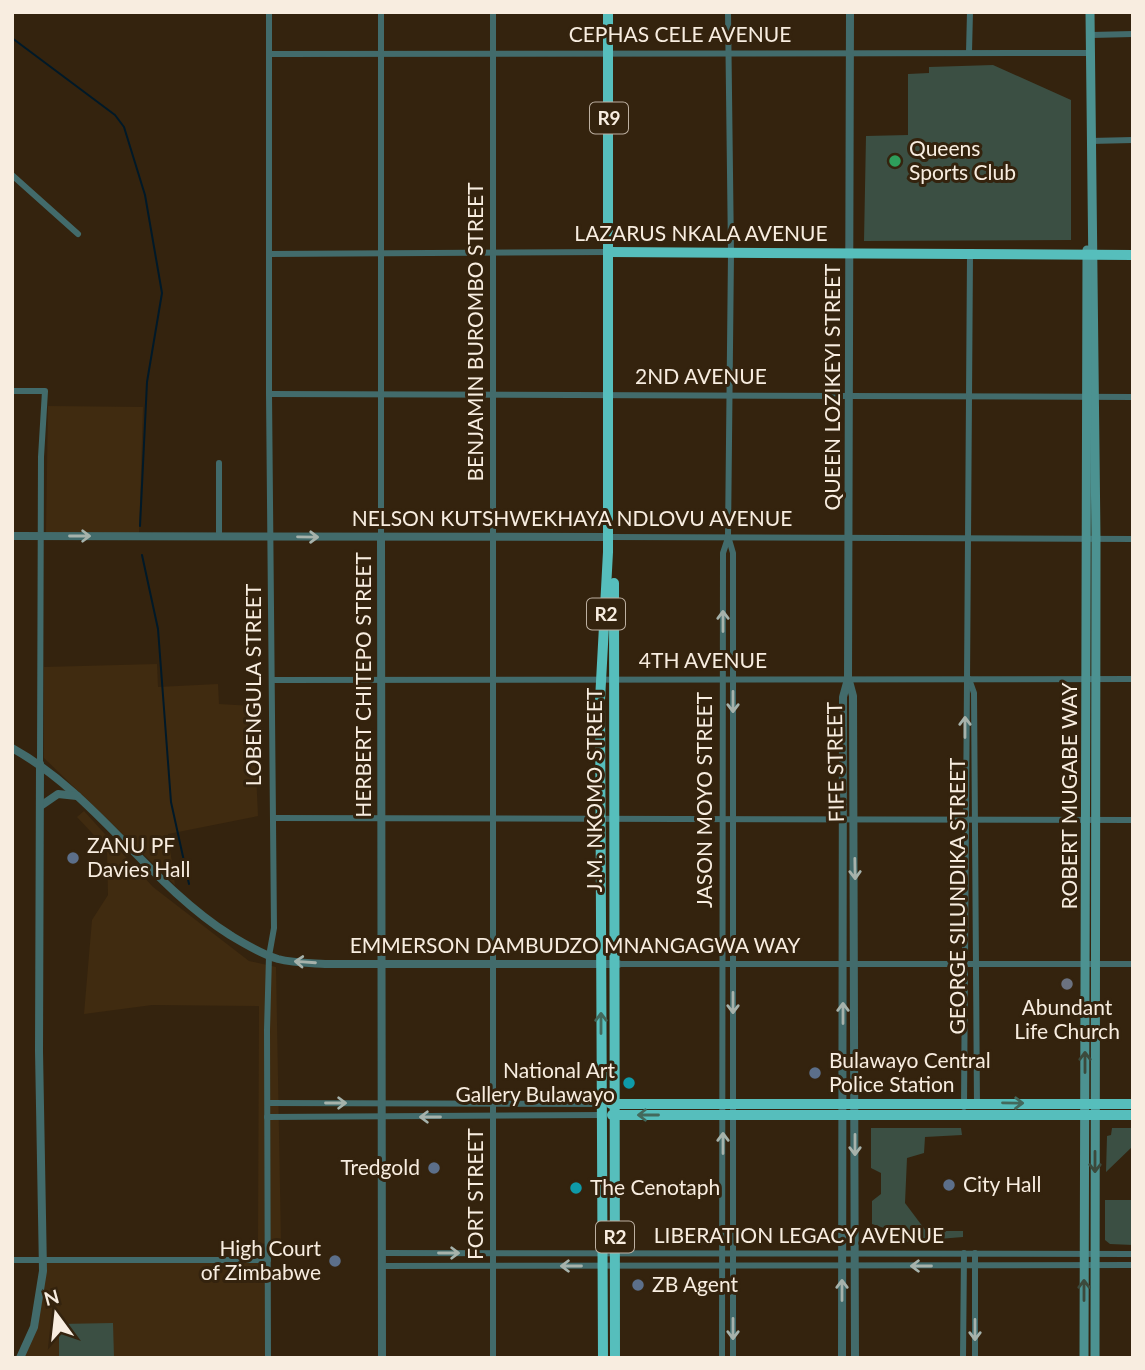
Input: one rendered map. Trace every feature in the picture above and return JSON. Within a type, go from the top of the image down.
[{"type":"highway","name":"R9","points":[[608,12],[611,253]]},
{"type":"highway","name":"LAZARUS NKALA AVENUE","points":[[611,253],[1133,255]]},
{"type":"highway","name":"J.M. NKOMO STREET","points":[[611,253],[611,537],[617,964],[615,1358]]},
{"type":"highway","name":"J.M. NKOMO STREET","points":[[603,1358],[600,678],[611,537]]},
{"type":"highway","points":[[602,1110],[1090,1109],[1133,1104]]},
{"type":"highway","points":[[1090,1109],[1133,1115]]},
{"type":"main road","name":"ROBERT MUGABE WAY","points":[[1084,1358],[1091,964],[1090,12]]},
{"type":"main road","name":"ROBERT MUGABE WAY","points":[[1090,1109],[1095,1358]]},
{"type":"street","name":"LOBENGULA STREET","points":[[268,1358],[269,956],[274,928],[269,394],[270,12]]},
{"type":"street","name":"HERBERT CHITEPO STREET","points":[[381,12],[382,1358]]},
{"type":"street","name":"BENJAMIN BUROMBO STREET","points":[[492,820],[493,12]]},
{"type":"street","name":"JASON MOYO STREET","points":[[728,12],[731,253],[728,537],[723,553],[723,964],[733,1253],[733,1358]]},
{"type":"street","name":"QUEEN LOZIKEYI STREET","points":[[848,679],[851,395],[850,12]]},
{"type":"street","points":[[969,52],[970,12]]},
{"type":"street","points":[[1091,35],[1133,34]]},
{"type":"street","name":"CEPHAS CELE AVENUE","points":[[269,54],[1091,53]]},
{"type":"street","points":[[1090,142],[1133,140]]},
{"type":"street","points":[[12,175],[78,234]]},
{"type":"street","name":"LAZARUS NKALA AVENUE","points":[[269,254],[611,253]]},
{"type":"street","name":"GEORGE SILUNDIKA STREET","points":[[964,1108],[970,255]]},
{"type":"street","points":[[12,391],[45,391],[40,536],[42,805],[39,1051],[43,1261],[38,1311],[20,1358]]},
{"type":"street","name":"2ND AVENUE","points":[[269,394],[1133,397]]},
{"type":"street","points":[[219,463],[219,537]]},
{"type":"street","name":"NELSON KUTSHWEKHAYA NDLOVU AVENUE","points":[[12,536],[1133,539]]},
{"type":"street","name":"JASON MOYO STREET","points":[[723,1358],[722,1253],[733,964],[733,553],[728,537]]},
{"type":"street","name":"FIFE STREET","points":[[842,1358],[843,697],[848,679]]},
{"type":"street","name":"FIFE STREET","points":[[848,679],[853,696],[855,821],[856,1358]]},
{"type":"street","name":"GEORGE SILUNDIKA STREET","points":[[969,679],[974,691],[977,1108]]},
{"type":"street","name":"4TH AVENUE","points":[[272,680],[1133,679]]},
{"type":"street","points":[[12,748],[40,764]]},
{"type":"street","name":"EMMERSON DAMBUDZO MNANGAGWA WAY","points":[[40,764],[78,796],[187,903],[222,929],[269,956],[292,961],[381,964],[1133,964]]},
{"type":"street","points":[[42,805],[58,794],[78,796]]},
{"type":"street","points":[[273,818],[1133,820]]},
{"type":"street","name":"FORT STREET","points":[[492,820],[494,1358]]},
{"type":"street","points":[[268,1103],[493,1103],[602,1110]]},
{"type":"street","points":[[267,1116],[493,1117],[602,1110]]},
{"type":"street","name":"LIBERATION LEGACY AVENUE","points":[[381,1253],[1133,1254]]},
{"type":"street","points":[[975,1253],[975,1358]]},
{"type":"street","points":[[963,1358],[964,1254]]},
{"type":"street","points":[[12,1260],[268,1260]]},
{"type":"street","name":"LIBERATION LEGACY AVENUE","points":[[381,1266],[1133,1265]]},
{"type":"shaded area","points":[[48,406],[143,407],[139,534],[46,533]]},
{"type":"shaded area","points":[[157,664],[158,687],[218,684],[219,704],[253,706],[258,816],[168,834],[175,885],[44,758],[44,667]]},
{"type":"shaded area","points":[[84,811],[153,887],[249,961],[276,967],[281,1243],[258,1244],[259,1006],[152,1005],[84,1014],[92,920],[108,895],[107,849],[77,817]]},
{"type":"shaded area","points":[[45,1262],[266,1262],[267,1358],[22,1358]]},
{"type":"green space","points":[[993,65],[1071,100],[1071,240],[864,241],[866,136],[908,135],[908,74],[929,73],[929,67]]},
{"type":"green space","points":[[871,1128],[961,1128],[962,1135],[925,1137],[924,1153],[907,1158],[905,1203],[926,1231],[963,1231],[963,1237],[889,1243],[887,1229],[872,1224],[872,1201],[881,1194],[881,1173],[871,1168]]},
{"type":"green space","points":[[1112,1128],[1133,1128],[1133,1146],[1106,1172],[1107,1136],[1111,1135]]},
{"type":"green space","points":[[1105,1200],[1133,1200],[1133,1245],[1110,1244],[1105,1240]]},
{"type":"green space","points":[[113,1323],[114,1358],[59,1358],[59,1324]]},
{"type":"waterway","points":[[12,38],[115,115],[124,127],[145,195],[162,293],[147,382],[140,526]]},
{"type":"waterway","points":[[142,555],[158,629],[171,802],[189,884]]},
{"type":"place","name":"Queens Sports Club","points":[[895,161]]},
{"type":"place","name":"ZANU PF Davies Hall","points":[[73,858]]},
{"type":"place","name":"Abundant Life Church","points":[[1067,984]]},
{"type":"place","name":"Bulawayo Central Police Station","points":[[815,1073]]},
{"type":"place","name":"National Art Gallery Bulawayo","points":[[629,1083]]},
{"type":"place","name":"Tredgold","points":[[434,1168]]},
{"type":"place","name":"City Hall","points":[[949,1185]]},
{"type":"place","name":"The Cenotaph","points":[[576,1188]]},
{"type":"place","name":"High Court of Zimbabwe","points":[[335,1261]]},
{"type":"place","name":"ZB Agent","points":[[638,1285]]}]
